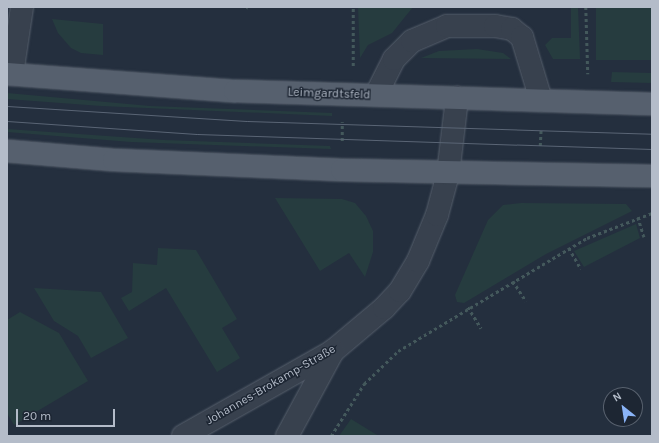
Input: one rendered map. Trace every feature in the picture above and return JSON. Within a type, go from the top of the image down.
[{"type":"main road","name":"Leimgardtsfeld","points":[[10,74],[200,89],[652,104]]},
{"type":"main road","points":[[7,151],[114,160],[342,170],[539,176],[652,176]]},
{"type":"street","points":[[10,74],[22,7]]},
{"type":"street","points":[[376,95],[394,59],[412,42],[439,28],[489,25],[512,29],[522,37],[541,100]]},
{"type":"street","name":"Johannes-Brokamp-Straße","points":[[184,436],[333,351],[384,308],[406,282],[430,232],[448,174],[457,98]]},
{"type":"street","points":[[287,436],[333,351]]},
{"type":"path","points":[[352,58],[353,7]]},
{"type":"path","points":[[586,7],[589,102]]},
{"type":"path","points":[[342,94],[342,170]]},
{"type":"path","points":[[539,176],[541,100]]},
{"type":"path","points":[[331,436],[364,384],[384,362],[468,307],[569,248],[638,217],[652,213]]},
{"type":"path","points":[[638,217],[644,237]]},
{"type":"path","points":[[569,248],[581,269]]},
{"type":"path","points":[[513,281],[526,301]]},
{"type":"path","points":[[468,307],[481,328]]},
{"type":"green space","points":[[358,7],[413,7],[392,33],[368,45],[360,58]]},
{"type":"green space","points":[[571,7],[578,7],[580,59],[553,59],[545,45],[552,38],[571,38]]},
{"type":"green space","points":[[596,7],[652,7],[652,60],[596,60]]},
{"type":"green space","points":[[52,19],[103,24],[103,55],[81,53],[71,48],[58,33]]},
{"type":"green space","points":[[477,49],[503,53],[511,59],[421,58],[439,51]]},
{"type":"green space","points":[[612,72],[652,73],[652,83],[611,82]]},
{"type":"green space","points":[[7,93],[150,106],[332,113],[332,116],[101,106],[7,99]]},
{"type":"green space","points":[[7,129],[164,140],[330,146],[331,149],[131,142],[7,132]]},
{"type":"green space","points":[[275,198],[342,199],[355,203],[366,216],[373,231],[373,252],[365,277],[349,253],[320,271]]},
{"type":"green space","points":[[521,203],[626,204],[632,211],[546,254],[464,303],[457,302],[455,295],[488,220],[503,205]]},
{"type":"green space","points":[[636,224],[640,238],[584,267],[574,251]]},
{"type":"green space","points":[[158,248],[196,250],[237,319],[222,328],[240,358],[217,372],[166,288],[129,311],[121,298],[132,292],[133,263],[157,265]]},
{"type":"green space","points":[[34,288],[101,292],[128,338],[91,358],[78,336],[54,321]]},
{"type":"green space","points":[[20,312],[59,333],[88,381],[14,425],[7,413],[7,320]]},
{"type":"green space","points":[[351,419],[377,435],[339,436]]},
{"type":"tram line","points":[[7,106],[247,121],[652,134]]},
{"type":"tram line","points":[[7,121],[197,134],[652,149]]}]
